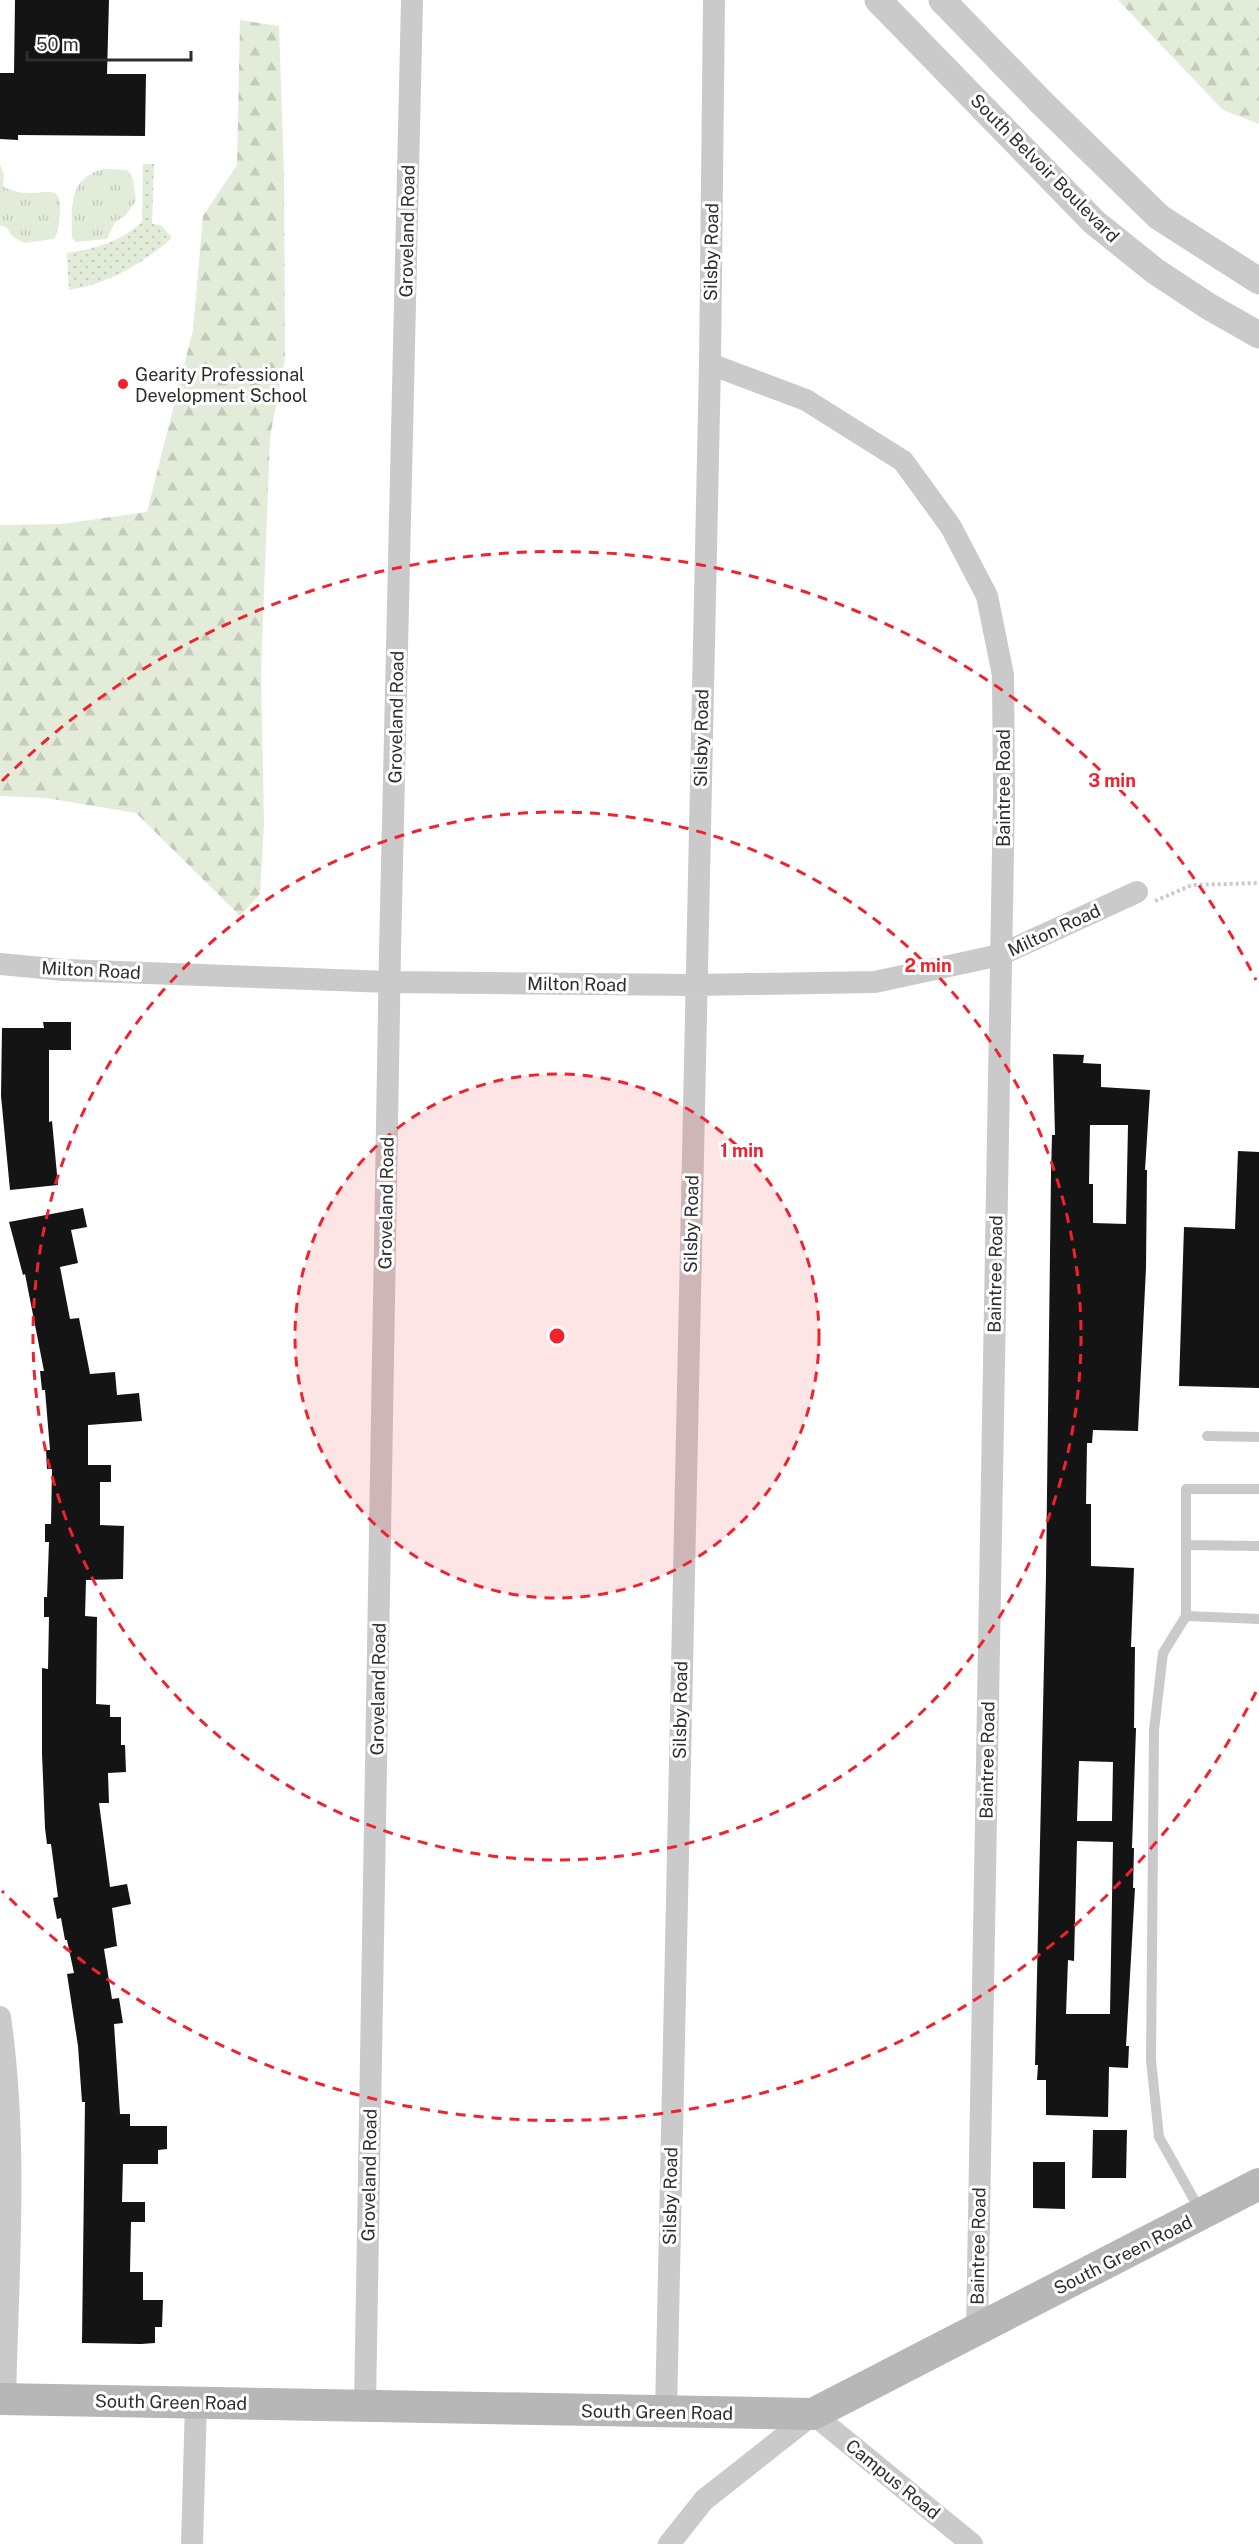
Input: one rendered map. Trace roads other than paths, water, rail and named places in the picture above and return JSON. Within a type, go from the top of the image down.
[{"type":"main road","name":"South Green Road","points":[[2,2399],[813,2414],[1259,2184]]},
{"type":"street","name":"Groveland Road","points":[[365,2406],[390,982],[412,0]]},
{"type":"street","name":"Silsby Road","points":[[666,2412],[710,364],[714,0]]},
{"type":"street","name":"South Belvoir Boulevard","points":[[878,0],[1094,222],[1155,271],[1208,306],[1259,335]]},
{"type":"street","points":[[942,0],[1042,103],[1159,217],[1259,281]]},
{"type":"street","name":"Baintree Road","points":[[710,364],[806,400],[903,461],[951,527],[987,596],[1003,675],[1004,794],[977,2330]]},
{"type":"street","name":"Milton Road","points":[[0,964],[64,970],[390,982],[696,985],[875,982],[1000,956],[1137,892]]},
{"type":"street","points":[[0,2017],[8,2082],[11,2148],[2,2399]]},
{"type":"street","points":[[192,2544],[196,2403]]},
{"type":"street","points":[[669,2544],[704,2500],[813,2414]]},
{"type":"street","name":"Campus Road","points":[[813,2414],[972,2544]]},
{"type":"lane","points":[[1207,1436],[1259,1437]]},
{"type":"lane","points":[[1202,2214],[1159,2137],[1151,2060],[1154,1730],[1162,1653],[1186,1616],[1186,1489],[1259,1489]]},
{"type":"lane","points":[[1187,1545],[1259,1546]]},
{"type":"lane","points":[[1186,1616],[1259,1619]]},
{"type":"place","name":"Gearity Professional Development School","points":[[123,384]]}]
